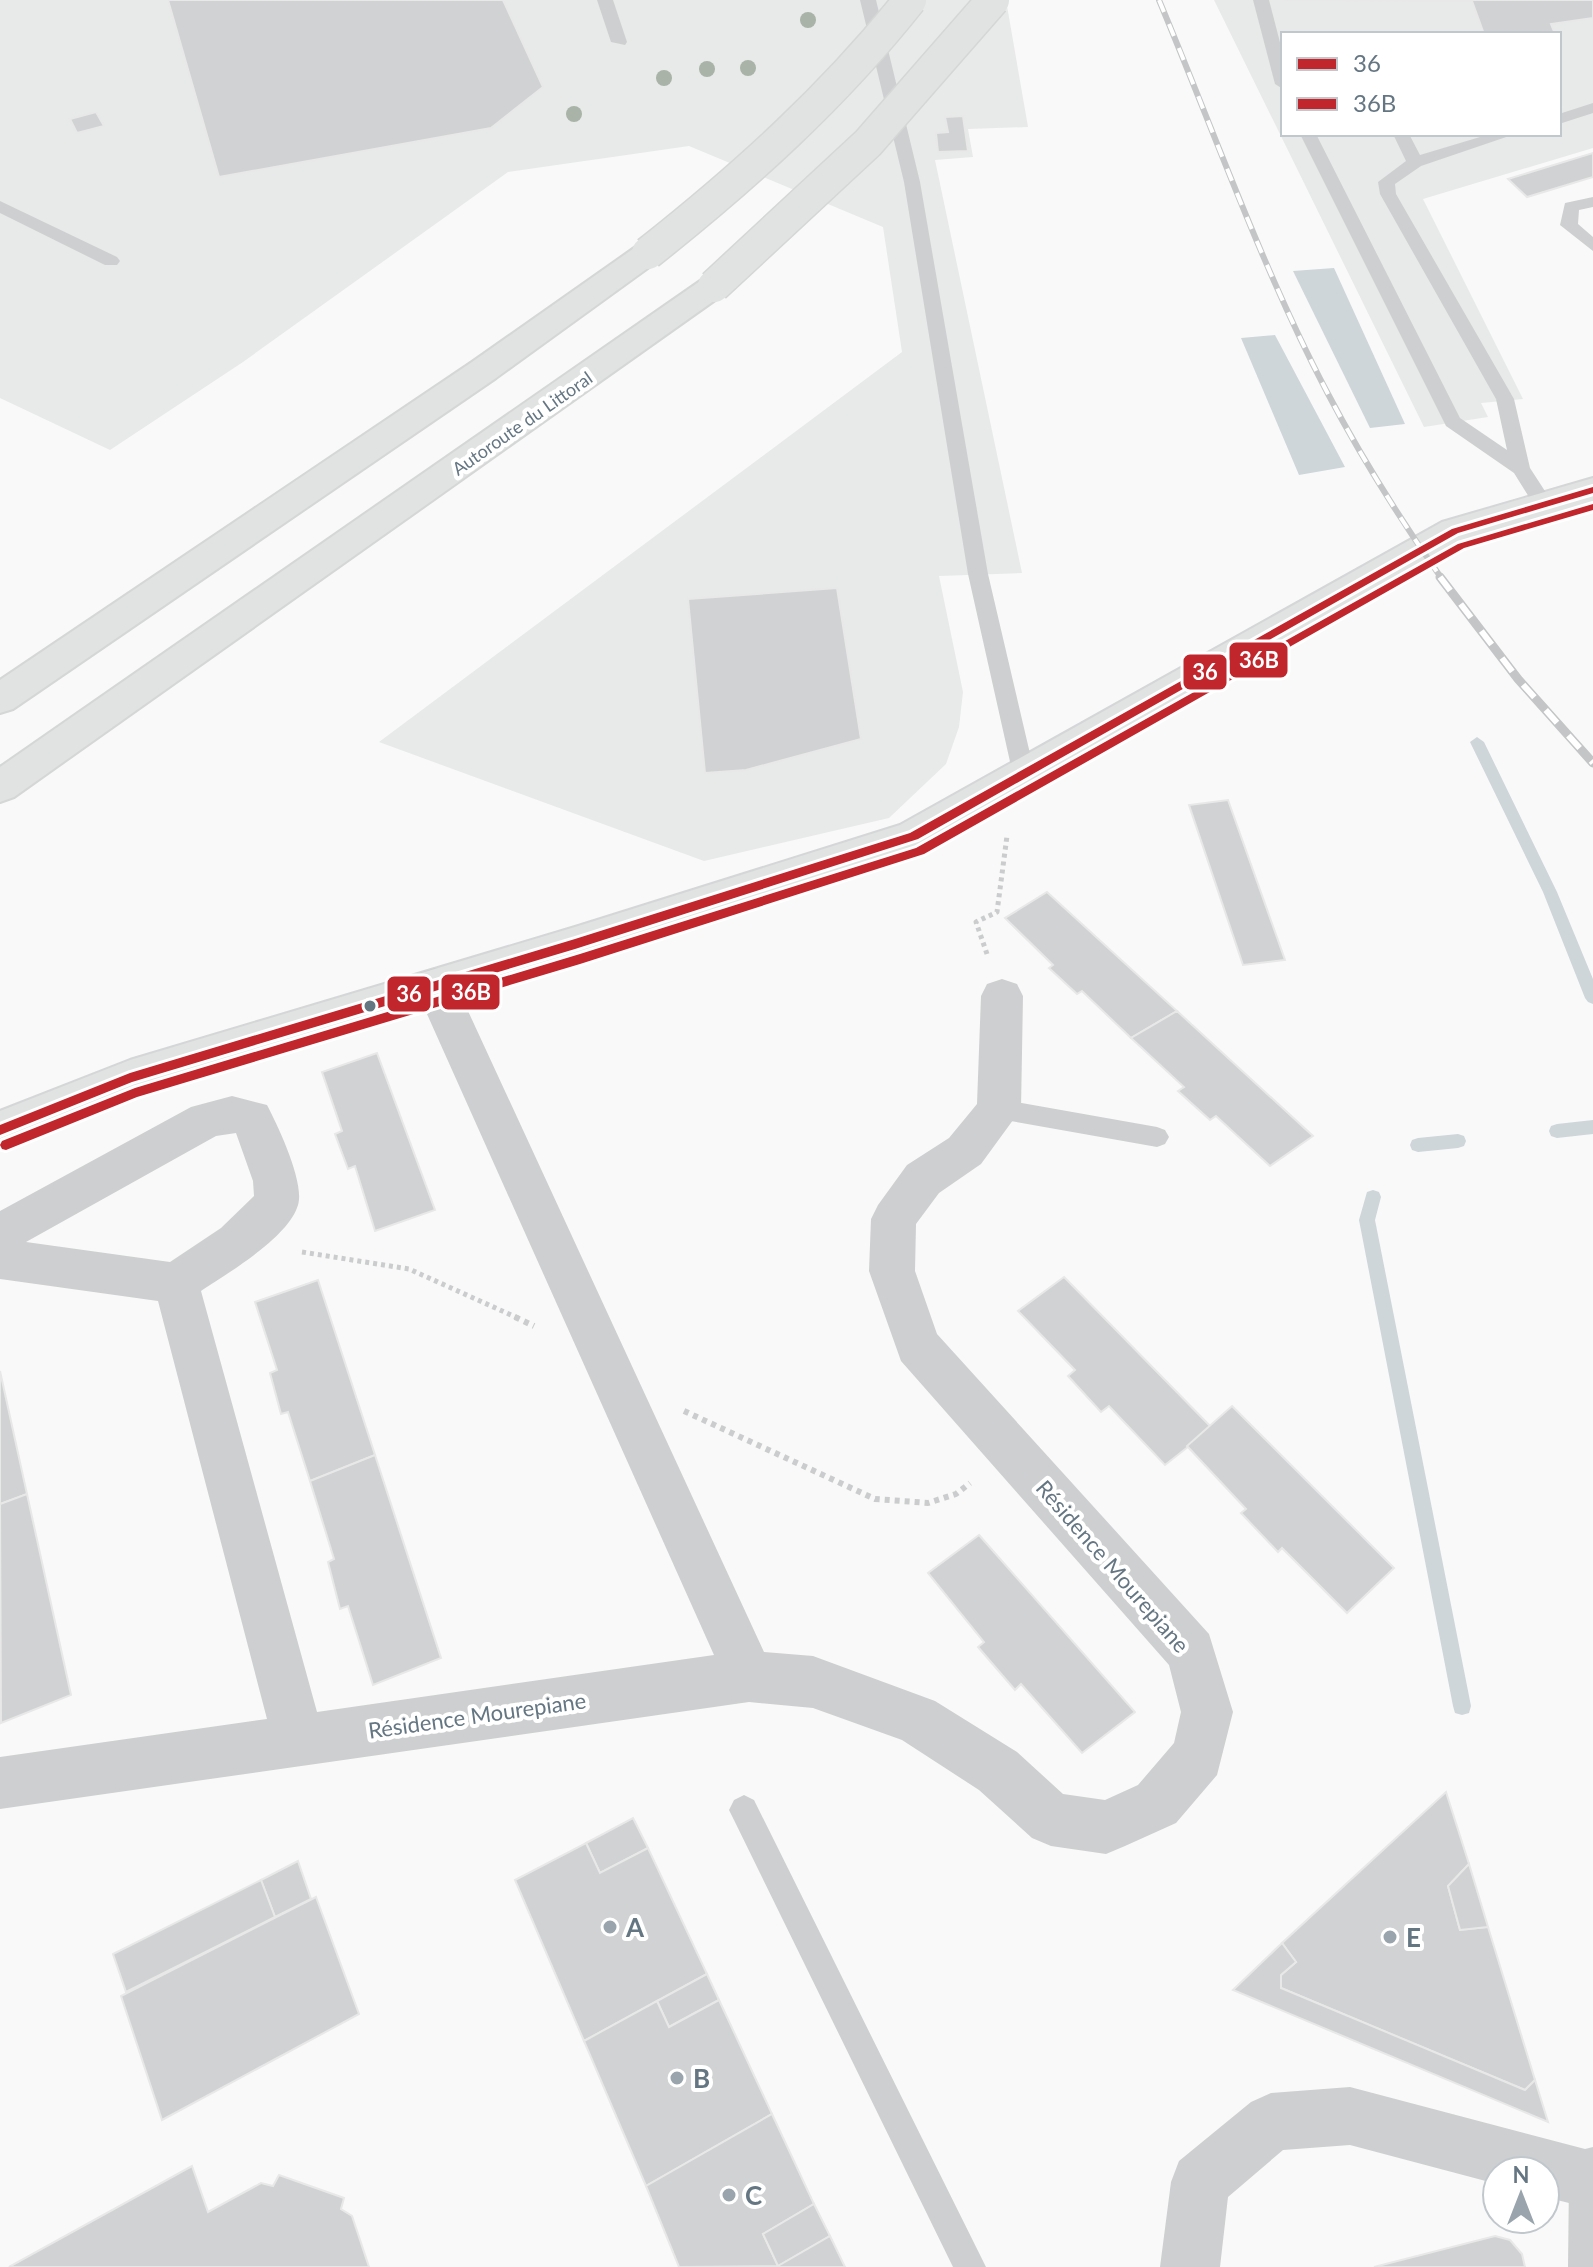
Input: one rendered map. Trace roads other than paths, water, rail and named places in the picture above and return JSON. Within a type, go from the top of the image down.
[{"type":"main road","points":[[0,699],[484,370],[648,253],[785,139],[879,41],[910,0]]},
{"type":"main road","name":"Autoroute du Littoral","points":[[0,787],[714,286],[868,143],[993,0]]},
{"type":"main road","points":[[0,1130],[130,1078],[575,944],[914,836],[1455,531],[1593,490]]},
{"type":"street","points":[[435,985],[749,1676]]},
{"type":"street","points":[[999,1109],[1002,996]]},
{"type":"street","name":"Résidence Mourepiane","points":[[0,1783],[749,1676],[813,1682],[917,1719],[998,1771],[1051,1819],[1106,1827],[1157,1804],[1198,1756],[1207,1712],[1191,1652],[918,1346],[892,1271],[894,1219],[923,1179],[965,1151],[999,1109]]},
{"type":"street","points":[[0,1234],[206,1120],[232,1114],[252,1118],[275,1181],[277,1203],[237,1242],[176,1283],[0,1259]]},
{"type":"street","points":[[176,1283],[299,1741]]},
{"type":"street","points":[[1190,2267],[1200,2182],[1271,2122],[1350,2116],[1589,2177]]},
{"type":"lane","points":[[605,0],[619,42]]},
{"type":"lane","points":[[868,0],[912,182],[978,574],[1024,775]]},
{"type":"lane","points":[[1261,0],[1281,76]]},
{"type":"lane","points":[[1561,118],[1593,108]]},
{"type":"lane","points":[[1309,136],[1453,422],[1521,468]]},
{"type":"lane","points":[[1402,136],[1415,162]]},
{"type":"lane","points":[[1500,136],[1415,162],[1386,182],[1388,194],[1505,399],[1521,468],[1544,505]]},
{"type":"lane","points":[[1593,202],[1571,207],[1569,225],[1593,246]]},
{"type":"lane","points":[[0,206],[111,261]]},
{"type":"lane","points":[[999,1109],[1157,1137]]},
{"type":"lane","points":[[744,1810],[970,2267]]},
{"type":"lane","points":[[1584,2267],[1589,2177]]},
{"type":"waterway","points":[[1477,742],[1550,892],[1593,998]]},
{"type":"waterway","points":[[1557,1131],[1593,1127]]},
{"type":"waterway","points":[[1418,1145],[1458,1141]]},
{"type":"waterway","points":[[1373,1197],[1367,1220],[1462,1706]]},
{"type":"railway","points":[[1159,0],[1259,247],[1303,344],[1367,464],[1442,579]]},
{"type":"railway","points":[[1440,577],[1518,679],[1593,763]]},
{"type":"place","name":"A","points":[[610,1927]]},
{"type":"place","name":"E","points":[[1390,1937]]},
{"type":"place","name":"B","points":[[677,2078]]},
{"type":"place","name":"C","points":[[729,2195]]}]
